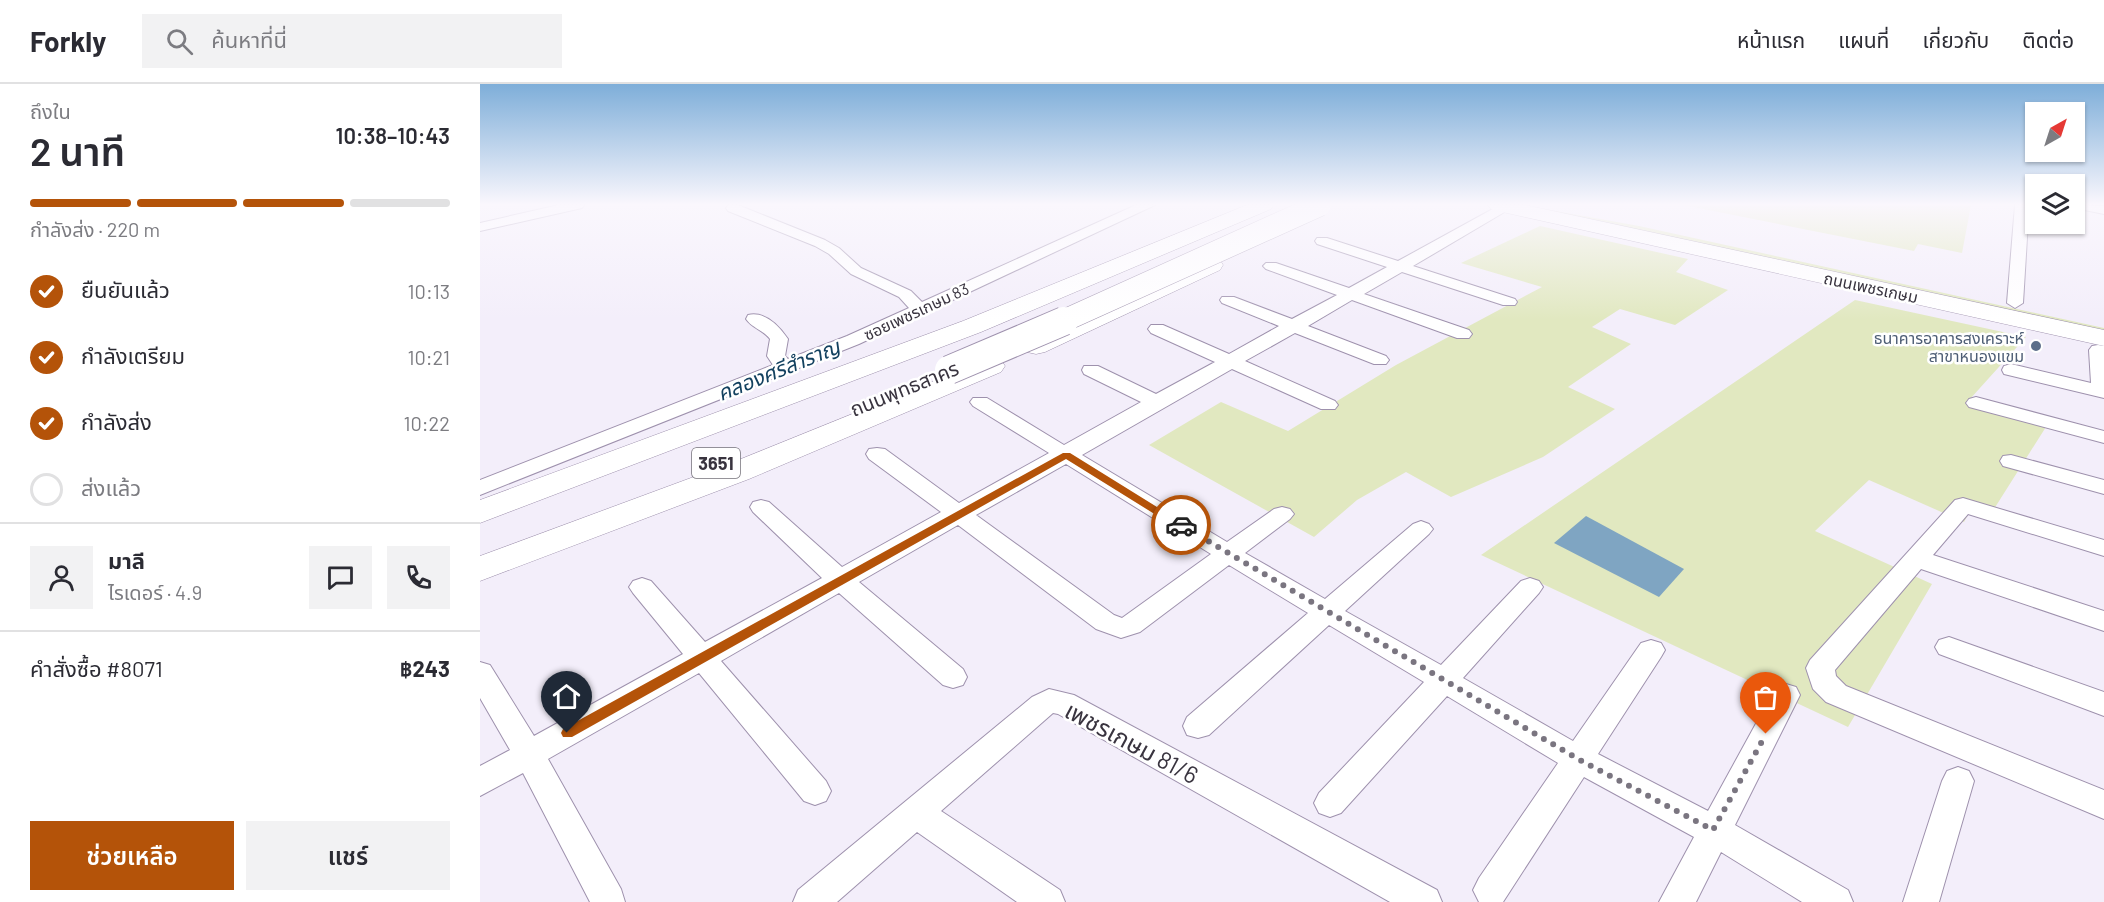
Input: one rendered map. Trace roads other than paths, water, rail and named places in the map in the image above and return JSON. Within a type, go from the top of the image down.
[{"type":"main road","points":[[480,512],[923,347],[1063,292],[1177,243]]},
{"type":"main road","name":"ถนนพุทธสาคร","points":[[480,549],[704,468],[1220,243]]},
{"type":"main road","name":"ถนนพุทธสาคร","points":[[480,524],[942,365],[1106,303],[1237,243]]},
{"type":"main road","points":[[480,569],[597,527],[914,399],[1138,300],[1237,243]]},
{"type":"main road","name":"ถนนเพชรเกษม","points":[[1663,243],[2101,344]]},
{"type":"main road","name":"ถนนเพชรเกษม","points":[[1733,243],[2104,322]]},
{"type":"street","points":[[820,243],[834,250],[856,271],[905,294],[921,309]]},
{"type":"street","name":"ซอยเพชรเกษม 83","points":[[480,488],[785,368],[1064,243]]},
{"type":"street","points":[[1329,243],[1509,302]]},
{"type":"street","points":[[480,782],[1440,243]]},
{"type":"street","points":[[2015,303],[2019,243]]},
{"type":"street","points":[[955,276],[990,264],[1011,267]]},
{"type":"street","points":[[1270,266],[1463,334]]},
{"type":"street","points":[[1228,300],[1380,360]]},
{"type":"street","points":[[754,319],[776,333],[779,339],[776,356],[785,368]]},
{"type":"street","points":[[1157,329],[1328,405]]},
{"type":"street","points":[[2011,370],[2103,392],[2101,344]]},
{"type":"street","points":[[1091,370],[1158,403]]},
{"type":"street","points":[[980,402],[1227,554],[1578,759],[1713,830],[1835,902]]},
{"type":"street","points":[[1976,403],[2104,437]]},
{"type":"street","points":[[2061,426],[2062,404]]},
{"type":"street","points":[[877,454],[1105,622],[1121,628],[1131,625],[1282,514]]},
{"type":"street","points":[[2011,461],[2104,488]]},
{"type":"street","points":[[2104,548],[1962,505],[1820,668],[1822,681],[1836,694],[2104,805]]},
{"type":"street","points":[[761,507],[841,581],[953,677]]},
{"type":"street","points":[[1198,726],[1421,530]]},
{"type":"street","points":[[1914,558],[2104,621]]},
{"type":"street","points":[[642,587],[814,791]]},
{"type":"street","points":[[1330,803],[1530,587]]},
{"type":"street","points":[[1949,647],[2104,704]]},
{"type":"street","points":[[1491,890],[1651,650]]},
{"type":"street","points":[[480,673],[528,754],[608,901]]},
{"type":"street","points":[[1677,902],[1786,695]]},
{"type":"street","name":"เพชรเกษม 81/6","points":[[811,902],[1049,701],[1056,701],[1074,709],[1424,902]]},
{"type":"street","points":[[1921,902],[1958,781]]},
{"type":"street","points":[[916,813],[1047,902]]},
{"type":"water","points":[[1586,516],[1684,569],[1659,597],[1554,543]]},
{"type":"place","name":"ธนาคารอาคารสงเคราะห์ สาขาหนองแขม","points":[[2036,346]]},
{"type":"water label","name":"คลองศรีสำราญ","points":[[778,369]]}]
